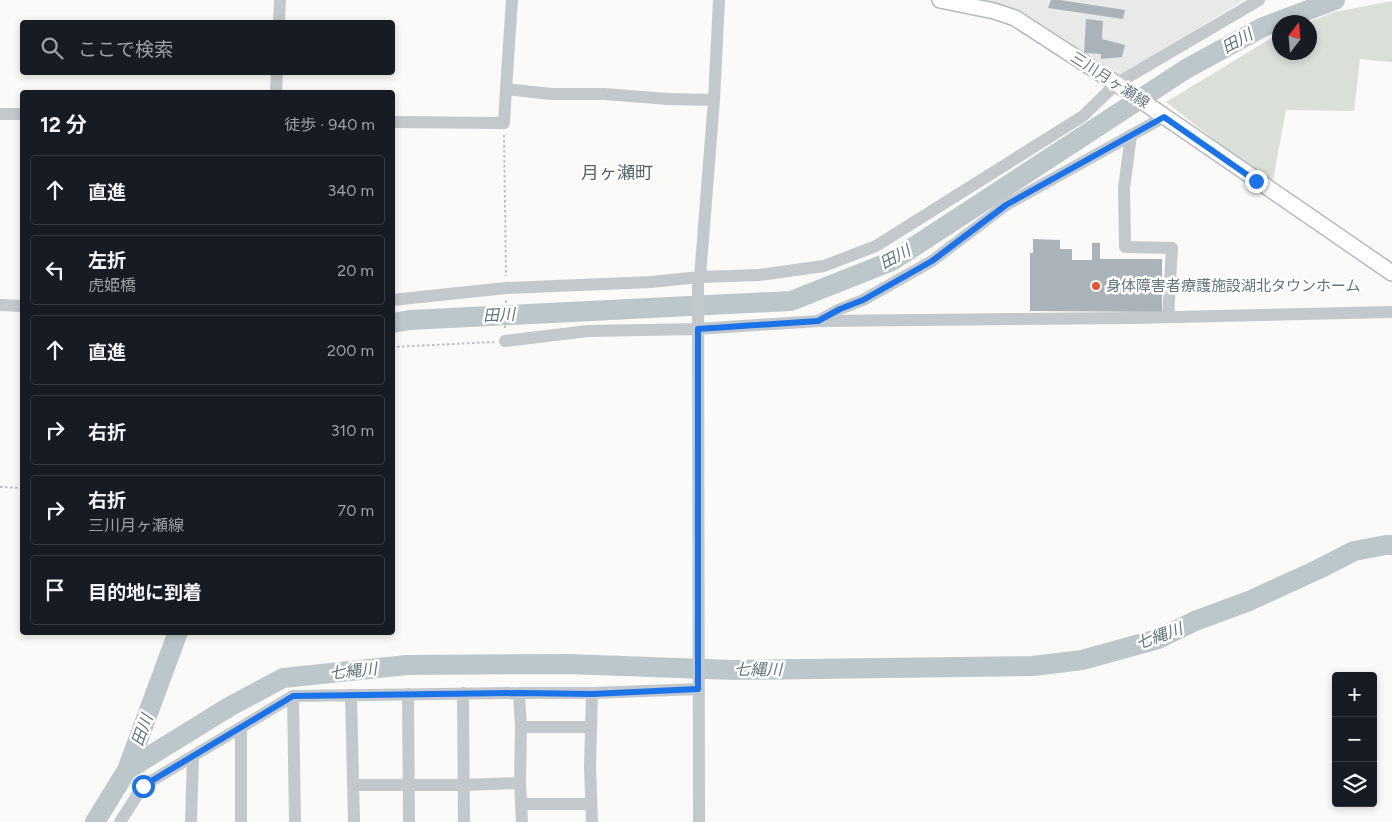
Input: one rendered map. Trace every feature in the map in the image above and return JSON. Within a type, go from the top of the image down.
[{"type":"main road","name":"三川月ヶ瀬線","points":[[940,0],[994,10],[1015,18],[1121,87],[1392,273]]},
{"type":"street","points":[[279,20],[280,0]]},
{"type":"street","points":[[395,122],[504,123],[512,0]]},
{"type":"street","points":[[699,822],[699,279],[714,100],[719,0]]},
{"type":"street","points":[[395,300],[506,290],[759,275],[824,266],[876,246],[1083,116],[1121,87],[1259,0]]},
{"type":"street","points":[[276,90],[277,75]]},
{"type":"street","points":[[506,89],[551,94],[604,94],[668,99],[714,100]]},
{"type":"street","points":[[0,114],[20,114]]},
{"type":"street","points":[[818,321],[840,309],[863,300],[932,261],[1006,205],[1131,135],[1160,114]]},
{"type":"street","points":[[1131,135],[1124,188],[1125,247],[1172,248],[1168,317]]},
{"type":"street","points":[[0,305],[20,306]]},
{"type":"street","points":[[505,335],[818,321],[1392,312]]},
{"type":"street","points":[[120,822],[143,786],[293,696],[463,693],[592,694],[698,687]]},
{"type":"street","points":[[463,693],[464,822]]},
{"type":"street","points":[[519,693],[522,822]]},
{"type":"street","points":[[408,694],[409,822]]},
{"type":"street","points":[[592,694],[592,822]]},
{"type":"street","points":[[351,695],[354,822]]},
{"type":"street","points":[[293,696],[295,822]]},
{"type":"street","points":[[240,822],[241,727]]},
{"type":"street","points":[[521,727],[591,727]]},
{"type":"street","points":[[191,822],[192,756]]},
{"type":"street","points":[[353,785],[520,784]]},
{"type":"street","points":[[521,804],[591,804]]},
{"type":"path","points":[[395,347],[505,335],[504,123]]},
{"type":"path","points":[[0,487],[20,488]]},
{"type":"shaded area","points":[[969,0],[1244,0],[1153,56],[1117,81]]},
{"type":"shaded area","points":[[1392,1],[1392,62],[1360,59],[1354,111],[1286,110],[1272,185],[1166,102],[1272,38],[1272,60],[1317,60],[1317,19],[1335,12]]},
{"type":"building","points":[[1051,0],[1125,10],[1123,19],[1048,8]]},
{"type":"building","points":[[1086,19],[1103,21],[1102,39],[1125,45],[1122,57],[1101,59],[1101,54],[1084,53]]},
{"type":"building","name":"身体障害者療護施設湖北タウンホーム","points":[[1033,239],[1060,240],[1060,249],[1072,249],[1072,260],[1092,260],[1092,243],[1100,243],[1100,259],[1162,259],[1162,312],[1030,311],[1030,253],[1033,253]]},
{"type":"waterway","name":"田川","points":[[395,322],[410,320],[791,301],[892,261],[1186,69],[1263,27],[1335,0]]},
{"type":"waterway","name":"七縄川","points":[[127,770],[229,707],[283,678],[407,665],[567,664],[734,670],[1033,666],[1082,660],[1158,639],[1195,621],[1249,601],[1354,551],[1392,545]]},
{"type":"waterway","name":"田川","points":[[95,822],[127,770],[177,635]]},
{"type":"place","name":"身体障害者療護施設湖北タウンホーム","points":[[1096,286]]},
{"type":"district","name":"月ヶ瀬町","points":[[617,173]]},
{"type":"route","points":[[143,786],[293,696],[592,694],[698,689],[698,329],[818,321],[840,309],[863,300],[932,261],[1006,205],[1164,117],[1256,181]]}]
